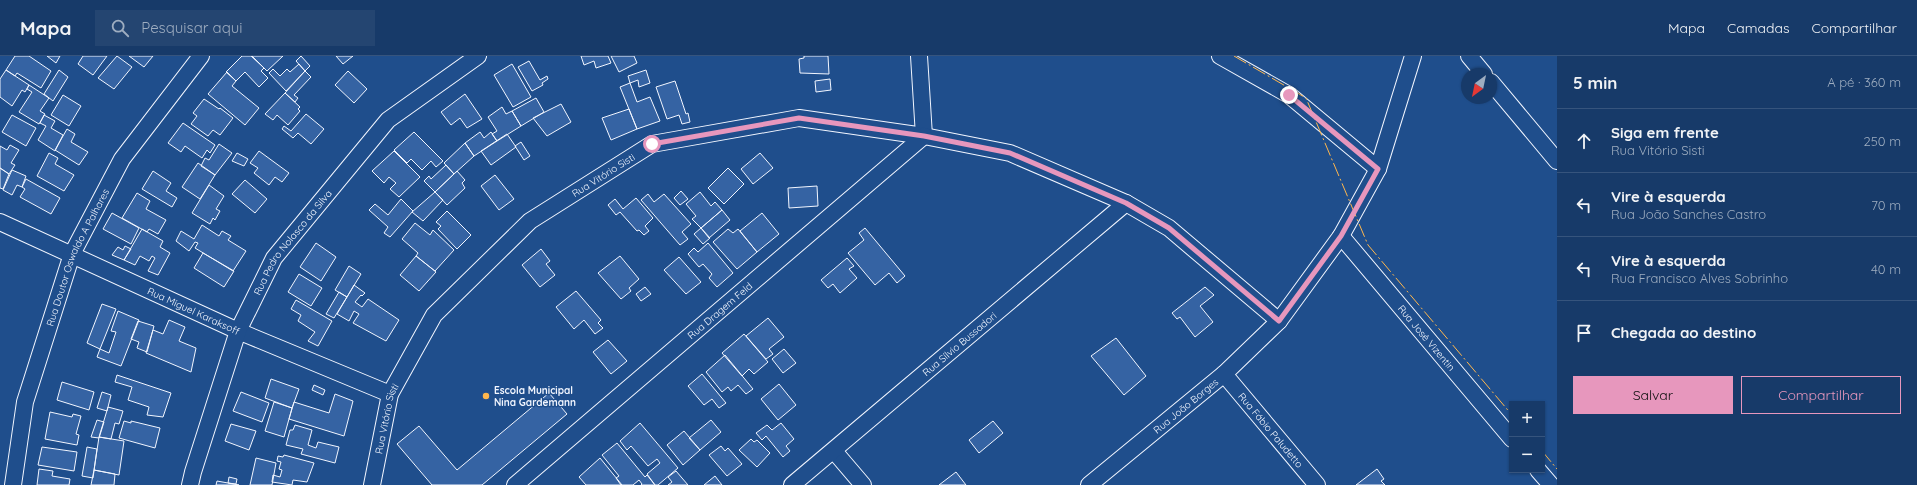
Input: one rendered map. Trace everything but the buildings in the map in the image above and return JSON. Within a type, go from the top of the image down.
[{"type":"street","name":"Rua Doutor Oswaldo A Palhares","points":[[12,485],[25,402],[72,254],[122,160],[201,56]]},
{"type":"street","name":"Rua Pedro Nolasco da Silva","points":[[190,485],[238,331],[274,258],[388,120],[478,56]]},
{"type":"street","points":[[919,56],[924,136]]},
{"type":"street","points":[[1220,56],[1289,95],[1378,169]]},
{"type":"street","name":"Rua João Borges","points":[[1091,484],[1224,374],[1279,321],[1341,236],[1378,169],[1413,56]]},
{"type":"street","points":[[1469,56],[1479,68]]},
{"type":"street","points":[[1497,89],[1557,161]]},
{"type":"street","name":"Rua Vitório Sisti","points":[[372,485],[390,394],[434,315],[530,221],[652,144],[799,118],[924,136],[1010,153],[1126,203],[1169,228],[1279,321]]},
{"type":"street","name":"Rua Dragem Feld","points":[[515,485],[924,136]]},
{"type":"street","name":"Rua Sílvio Bussadori","points":[[792,485],[1126,203]]},
{"type":"street","name":"Rua Miguel Karaksoff","points":[[0,222],[238,331],[390,394]]},
{"type":"street","name":"Rua José Vizentin","points":[[1341,236],[1510,437]]},
{"type":"street","name":"Rua Fábio Paludetto","points":[[1224,374],[1317,485]]},
{"type":"street","points":[[834,451],[863,485]]},
{"type":"street","points":[[1541,473],[1551,485]]},
{"type":"power","points":[[1234,56],[1306,98],[1368,245],[1509,411]]},
{"type":"power","points":[[1545,455],[1557,469]]},
{"type":"place","name":"Escola Municipal Nina Gardemann","points":[[486,396]]},
{"type":"route","points":[[652,144],[799,118],[924,136],[1010,153],[1126,203],[1169,228],[1279,321],[1341,236],[1378,169],[1289,95]]}]
